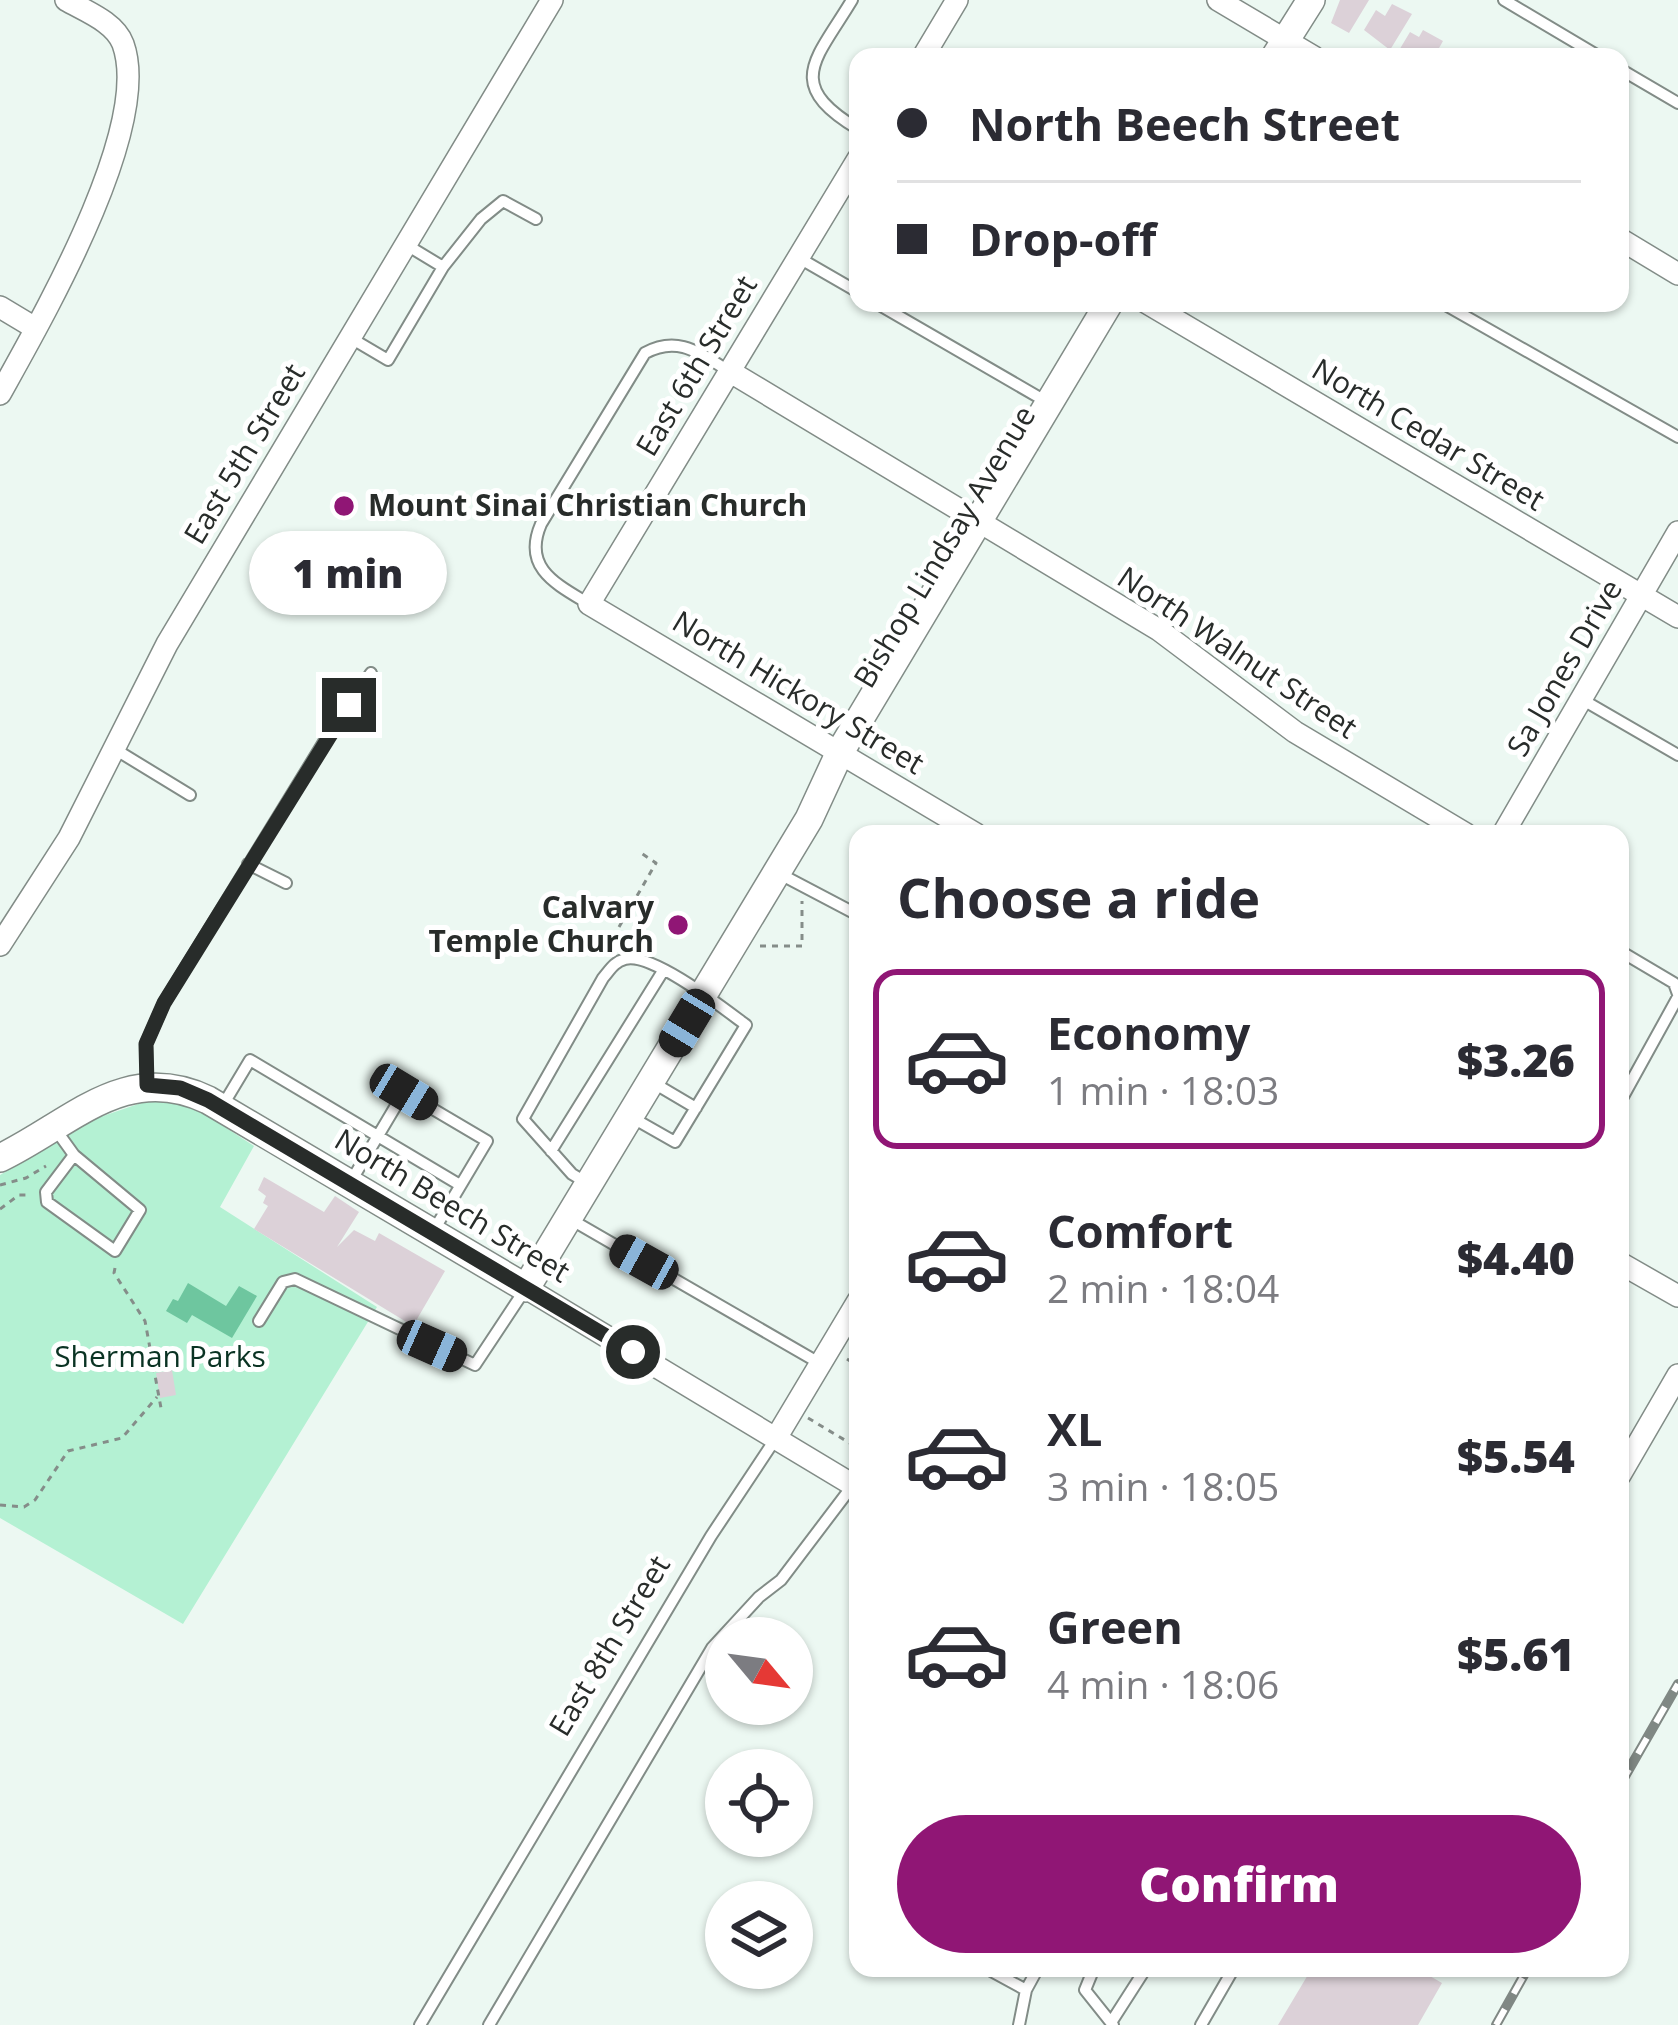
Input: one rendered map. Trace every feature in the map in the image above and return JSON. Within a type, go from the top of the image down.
[{"type":"street","points":[[0,394],[88,224],[118,134],[125,97],[122,41],[107,24],[66,0]]},
{"type":"street","name":"East 5th Street","points":[[0,944],[69,838],[167,644],[552,0]]},
{"type":"street","points":[[928,48],[957,0]]},
{"type":"street","points":[[1218,0],[1278,43]]},
{"type":"street","points":[[1278,43],[1291,0]]},
{"type":"street","points":[[1278,43],[1311,0]]},
{"type":"street","name":"East 6th Street","points":[[590,604],[849,173]]},
{"type":"street","points":[[1629,244],[1678,274]]},
{"type":"street","points":[[0,307],[35,328]]},
{"type":"street","name":"Bishop Lindsay Avenue","points":[[986,526],[1103,312]]},
{"type":"street","name":"Bishop Lindsay Avenue","points":[[526,1288],[986,526],[1124,312]]},
{"type":"street","name":"North Cedar Street","points":[[1162,312],[1678,617]]},
{"type":"street","name":"North Walnut Street","points":[[729,371],[1191,651],[1295,732],[1451,825]]},
{"type":"street","name":"Sa Jones Drive","points":[[1508,825],[1678,532]]},
{"type":"street","name":"North Hickory Street","points":[[590,604],[958,825]]},
{"type":"street","points":[[0,1158],[112,1095],[147,1085]]},
{"type":"street","name":"North Beech Street","points":[[147,1085],[180,1088],[222,1108],[849,1482]]},
{"type":"street","points":[[1629,1268],[1678,1296]]},
{"type":"street","name":"East 8th Street","points":[[776,1438],[849,1316]]},
{"type":"street","points":[[1629,1459],[1678,1375]]},
{"type":"lane","points":[[849,123],[822,106],[812,74],[852,0]]},
{"type":"lane","points":[[1504,0],[1585,48]]},
{"type":"lane","points":[[1629,74],[1678,103]]},
{"type":"lane","points":[[350,337],[388,359],[443,267],[481,219],[503,201],[536,219]]},
{"type":"lane","points":[[405,244],[443,267]]},
{"type":"lane","points":[[797,257],[849,287]]},
{"type":"lane","points":[[891,312],[1049,404]]},
{"type":"lane","points":[[1458,312],[1678,437]]},
{"type":"lane","points":[[590,604],[543,574],[534,551],[541,524],[645,353],[663,345],[682,345],[729,371]]},
{"type":"lane","points":[[147,1085],[146,1044],[153,1024],[248,863],[371,674]]},
{"type":"lane","points":[[1583,700],[1678,755]]},
{"type":"lane","points":[[113,748],[190,795]]},
{"type":"lane","points":[[248,863],[286,883]]},
{"type":"lane","points":[[777,873],[849,910]]},
{"type":"lane","points":[[1629,956],[1674,983],[1678,995],[1629,1085]]},
{"type":"lane","points":[[590,1185],[572,1174],[523,1119],[603,978],[615,963],[636,958],[705,994],[746,1025],[675,1142],[631,1116]]},
{"type":"lane","points":[[551,1151],[663,971]]},
{"type":"lane","points":[[222,1108],[250,1060],[460,1185]]},
{"type":"lane","points":[[652,1082],[695,1108]]},
{"type":"lane","points":[[350,1183],[404,1092],[487,1141],[432,1232]]},
{"type":"lane","points":[[54,1127],[74,1155],[140,1210],[116,1251],[47,1202],[46,1192],[74,1155]]},
{"type":"lane","points":[[570,1219],[821,1364]]},
{"type":"lane","points":[[260,1321],[284,1282],[295,1279],[475,1365],[526,1288]]},
{"type":"lane","name":"East 8th Street","points":[[420,2025],[710,1536],[776,1438]]},
{"type":"lane","points":[[489,2025],[712,1648],[781,1580],[849,1494]]},
{"type":"lane","points":[[1002,1977],[1026,1990]]},
{"type":"lane","points":[[1018,2025],[1033,1977]]},
{"type":"lane","points":[[1090,1977],[1085,1990],[1112,2023],[1140,1977]]},
{"type":"lane","points":[[1201,2025],[1229,1977]]},
{"type":"path","points":[[619,927],[656,863],[641,853]]},
{"type":"path","points":[[752,946],[802,946],[802,899]]},
{"type":"path","points":[[0,1185],[44,1167]]},
{"type":"path","points":[[0,1209],[19,1195],[35,1194]]},
{"type":"path","points":[[116,1267],[114,1273],[146,1321],[160,1408]]},
{"type":"path","points":[[0,1505],[24,1507],[35,1500],[68,1451],[122,1438],[157,1397]]},
{"type":"path","points":[[794,1409],[849,1443]]},
{"type":"green space","name":"Sherman Parks","points":[[156,1098],[191,1105],[254,1146],[220,1207],[377,1307],[183,1624],[0,1518],[0,1175],[97,1118]]},
{"type":"shaded area","points":[[188,1283],[226,1306],[239,1286],[257,1296],[232,1338],[192,1315],[187,1323],[166,1311]]},
{"type":"building","points":[[1340,0],[1369,0],[1349,33],[1331,23]]},
{"type":"building","points":[[1392,4],[1412,14],[1391,48],[1364,30],[1376,10],[1385,16]]},
{"type":"building","points":[[1423,30],[1443,41],[1439,48],[1400,48],[1410,32],[1419,37]]},
{"type":"building","points":[[264,1177],[324,1212],[335,1196],[359,1212],[337,1247],[354,1230],[375,1241],[379,1233],[445,1271],[413,1326],[254,1229],[268,1206],[263,1203],[266,1196],[258,1190]]},
{"type":"building","points":[[172,1370],[176,1395],[160,1398],[156,1373]]},
{"type":"building","points":[[1307,1977],[1432,1977],[1442,1983],[1418,2025],[1278,2025]]},
{"type":"railway","points":[[1629,1769],[1678,1684]]},
{"type":"railway","points":[[1496,2025],[1523,1977]]},
{"type":"place","name":"Mount Sinai Christian Church","points":[[344,506]]},
{"type":"place","name":"Calvary Temple Church","points":[[678,925]]},
{"type":"route","points":[[349,705],[164,1003],[146,1044],[147,1085],[180,1088],[208,1100],[633,1352]]}]
